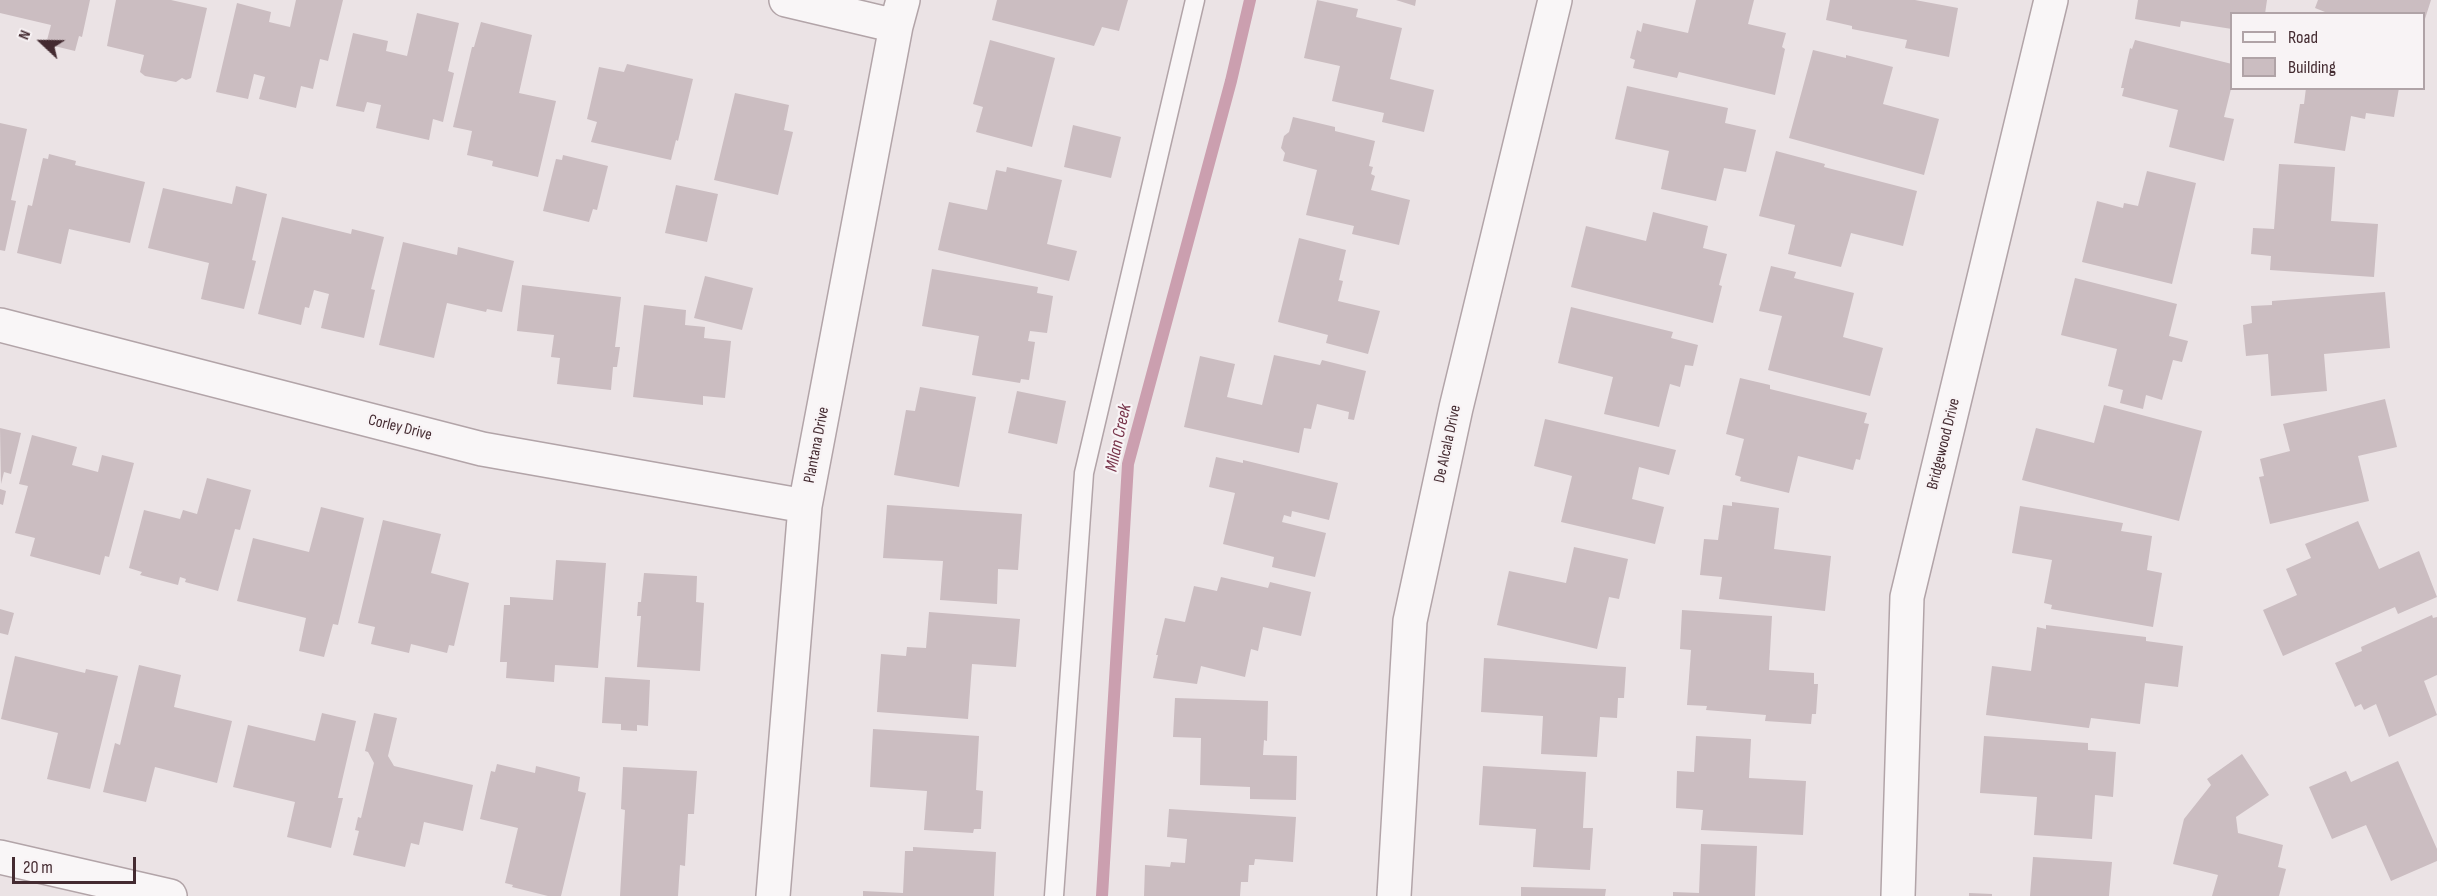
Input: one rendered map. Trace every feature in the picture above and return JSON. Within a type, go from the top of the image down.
[{"type":"street","points":[[786,0],[899,13]]},
{"type":"street","name":"De Alcala Drive","points":[[1394,896],[1410,621],[1456,408],[1555,0]]},
{"type":"street","name":"Bridgewood Drive","points":[[1898,896],[1907,597],[2052,0]]},
{"type":"street","name":"Plantana Drive","points":[[773,896],[805,506],[899,13]]},
{"type":"street","name":"Corley Drive","points":[[0,325],[482,449],[805,506]]},
{"type":"street","points":[[0,857],[170,896]]},
{"type":"lane","points":[[1054,896],[1084,474],[1194,0]]},
{"type":"building","points":[[0,0],[90,0],[82,37],[79,36],[75,51],[46,44],[51,25],[0,13]]},
{"type":"building","points":[[116,0],[171,0],[207,8],[191,78],[186,80],[182,78],[176,82],[145,76],[140,72],[144,55],[107,46]]},
{"type":"building","points":[[296,0],[343,0],[328,61],[320,59],[313,89],[301,86],[296,108],[259,99],[265,77],[254,74],[248,99],[216,92],[237,3],[271,12],[269,22],[290,27]]},
{"type":"building","points":[[997,0],[1128,0],[1119,31],[1102,27],[1094,46],[992,20]]},
{"type":"building","points":[[1317,0],[1358,9],[1356,17],[1402,28],[1390,79],[1434,90],[1424,132],[1382,122],[1384,113],[1332,101],[1340,66],[1304,58]]},
{"type":"building","points":[[1396,0],[1416,0],[1415,6]]},
{"type":"building","points":[[1696,0],[1754,0],[1748,24],[1786,33],[1782,47],[1785,49],[1775,95],[1679,72],[1677,78],[1633,68],[1635,60],[1630,58],[1637,30],[1641,32],[1643,23],[1688,33]]},
{"type":"building","points":[[1830,0],[1915,0],[1958,8],[1949,57],[1905,48],[1907,40],[1852,29],[1852,26],[1826,20]]},
{"type":"building","points":[[2138,0],[2267,0],[2265,12],[2230,12],[2230,29],[2181,21],[2180,27],[2135,19]]},
{"type":"building","points":[[2318,0],[2431,0],[2425,19],[2425,12],[2325,12],[2315,8]]},
{"type":"building","points":[[417,13],[459,23],[448,71],[454,73],[443,122],[433,119],[429,140],[376,128],[381,105],[367,102],[364,112],[336,106],[353,33],[388,41],[386,51],[407,56]]},
{"type":"building","points":[[481,22],[532,35],[519,93],[556,101],[538,177],[492,166],[493,161],[467,155],[472,131],[453,127],[472,47],[474,47]]},
{"type":"building","points":[[990,40],[1055,58],[1032,147],[976,132],[983,107],[973,104]]},
{"type":"building","points":[[2135,40],[2230,64],[2231,90],[2224,117],[2234,119],[2224,161],[2169,147],[2178,110],[2122,96],[2124,88],[2121,88],[2130,48],[2132,49]]},
{"type":"building","points":[[1813,50],[1846,58],[1846,55],[1893,67],[1883,104],[1939,119],[1924,175],[1789,138]]},
{"type":"building","points":[[627,64],[693,79],[671,160],[591,142],[597,122],[587,119],[599,67],[624,72]]},
{"type":"building","points":[[1627,86],[1728,108],[1725,123],[1756,130],[1746,172],[1724,168],[1716,201],[1661,189],[1669,151],[1615,139]]},
{"type":"building","points":[[2306,90],[2399,90],[2394,117],[2366,113],[2365,119],[2351,116],[2345,151],[2294,143],[2300,104],[2304,104]]},
{"type":"building","points":[[735,93],[789,105],[784,130],[793,132],[778,195],[714,180]]},
{"type":"building","points":[[1293,117],[1335,127],[1335,131],[1375,141],[1369,166],[1373,167],[1371,174],[1375,176],[1371,190],[1410,200],[1399,245],[1352,234],[1354,226],[1306,215],[1317,170],[1283,161],[1285,153],[1281,148]]},
{"type":"building","points":[[0,123],[27,129],[11,200],[16,201],[5,251],[0,250]]},
{"type":"building","points":[[1073,125],[1121,137],[1111,178],[1064,167]]},
{"type":"building","points":[[1776,151],[1825,164],[1824,167],[1917,191],[1903,246],[1851,233],[1841,267],[1788,254],[1795,225],[1759,216]]},
{"type":"building","points":[[49,154],[76,161],[75,165],[145,182],[130,243],[69,229],[61,264],[17,253],[28,205],[32,206],[43,158],[48,159]]},
{"type":"building","points":[[563,155],[608,166],[597,210],[593,209],[589,222],[543,211],[556,159],[562,160]]},
{"type":"building","points":[[2279,164],[2335,167],[2331,221],[2378,224],[2374,277],[2270,270],[2271,256],[2251,254],[2253,228],[2274,229]]},
{"type":"building","points":[[1007,167],[1062,180],[1047,244],[1077,251],[1069,281],[938,250],[949,202],[987,210],[996,170],[1006,172]]},
{"type":"building","points":[[2147,171],[2196,183],[2172,284],[2082,262],[2097,201],[2123,208],[2124,203],[2138,206]]},
{"type":"building","points":[[676,185],[718,194],[707,242],[665,233]]},
{"type":"building","points":[[236,186],[267,194],[252,260],[256,261],[244,309],[201,299],[209,263],[148,248],[163,188],[232,204]]},
{"type":"building","points":[[1653,212],[1708,226],[1703,248],[1727,254],[1713,323],[1571,287],[1586,226],[1646,241]]},
{"type":"building","points":[[282,217],[351,234],[352,229],[384,237],[371,289],[375,290],[364,338],[321,328],[329,294],[314,290],[309,308],[305,307],[301,325],[258,314]]},
{"type":"building","points":[[1299,238],[1346,250],[1339,280],[1343,281],[1338,301],[1380,311],[1368,354],[1326,343],[1328,335],[1278,322]]},
{"type":"building","points":[[403,242],[457,255],[458,247],[514,261],[502,312],[487,309],[486,312],[447,303],[434,358],[379,345]]},
{"type":"building","points":[[1771,266],[1796,272],[1794,278],[1854,293],[1843,337],[1883,348],[1870,396],[1768,370],[1782,316],[1759,311]]},
{"type":"building","points":[[932,269],[1038,287],[1037,293],[1053,296],[1047,333],[1030,331],[1028,341],[1035,342],[1029,380],[1021,379],[1020,383],[972,375],[979,336],[922,326]]},
{"type":"building","points":[[705,276],[753,288],[742,330],[694,318]]},
{"type":"building","points":[[2075,278],[2177,304],[2169,336],[2188,341],[2182,362],[2173,360],[2162,400],[2146,395],[2143,409],[2120,403],[2123,390],[2108,386],[2117,349],[2061,335]]},
{"type":"building","points":[[522,285],[621,297],[615,347],[620,347],[617,367],[613,367],[611,390],[557,384],[560,358],[551,357],[554,335],[517,331]]},
{"type":"building","points":[[2385,292],[2390,348],[2324,354],[2327,391],[2271,396],[2268,354],[2246,356],[2243,325],[2252,323],[2251,306],[2272,305],[2272,301]]},
{"type":"building","points":[[644,305],[686,310],[685,325],[705,327],[704,338],[731,341],[725,398],[703,396],[703,405],[633,397]]},
{"type":"building","points":[[1571,307],[1673,332],[1671,338],[1698,345],[1693,366],[1685,365],[1680,387],[1670,384],[1659,427],[1604,414],[1613,377],[1558,363]]},
{"type":"building","points":[[1274,355],[1320,365],[1322,360],[1366,371],[1354,420],[1348,419],[1349,412],[1317,404],[1311,429],[1304,428],[1299,453],[1184,427],[1200,356],[1235,364],[1227,397],[1262,405]]},
{"type":"building","points":[[1740,378],[1770,385],[1770,389],[1867,413],[1864,423],[1869,424],[1860,460],[1856,459],[1853,470],[1798,456],[1789,493],[1740,481],[1741,477],[1735,475],[1744,439],[1726,434]]},
{"type":"building","points":[[920,387],[976,397],[959,487],[894,475],[906,410],[915,411]]},
{"type":"building","points":[[1017,391],[1066,401],[1057,444],[1008,433]]},
{"type":"building","points":[[2385,399],[2397,447],[2358,456],[2369,501],[2270,524],[2259,477],[2264,476],[2260,459],[2290,451],[2283,424]]},
{"type":"building","points":[[2104,405],[2202,431],[2179,521],[2022,480],[2036,428],[2094,443]]},
{"type":"building","points":[[1545,419],[1676,450],[1669,475],[1639,467],[1632,499],[1664,507],[1655,544],[1561,522],[1572,476],[1534,466]]},
{"type":"building","points":[[0,428],[21,433],[11,474],[4,472],[1,484]]},
{"type":"building","points":[[32,435],[77,447],[72,465],[98,472],[102,455],[134,463],[109,557],[105,556],[100,575],[30,556],[35,538],[15,533],[28,486],[19,484]]},
{"type":"building","points":[[1216,457],[1243,463],[1243,460],[1338,483],[1329,520],[1292,511],[1291,517],[1284,515],[1282,522],[1326,533],[1315,577],[1272,567],[1274,557],[1223,544],[1235,493],[1209,487]]},
{"type":"building","points":[[207,478],[251,490],[240,530],[235,529],[218,591],[185,582],[186,579],[180,577],[178,585],[140,575],[142,572],[129,568],[144,510],[180,519],[183,510],[197,514]]},
{"type":"building","points":[[0,489],[6,491],[3,505],[0,504]]},
{"type":"building","points":[[1732,502],[1779,508],[1774,549],[1831,556],[1825,611],[1719,599],[1722,577],[1700,575],[1704,539],[1718,540],[1723,505],[1732,506]]},
{"type":"building","points":[[887,505],[1022,514],[1018,570],[998,569],[997,604],[940,600],[943,561],[883,558]]},
{"type":"building","points":[[2020,506],[2123,523],[2121,531],[2152,536],[2147,570],[2162,573],[2153,627],[2051,609],[2052,605],[2044,603],[2052,560],[2012,553]]},
{"type":"building","points":[[321,507],[364,518],[338,625],[333,624],[324,657],[299,651],[306,618],[237,601],[253,538],[309,552]]},
{"type":"building","points":[[383,520],[441,534],[431,573],[469,583],[454,646],[449,645],[447,653],[411,644],[409,653],[371,644],[375,627],[358,623]]},
{"type":"building","points":[[2358,521],[2379,569],[2419,551],[2437,597],[2398,614],[2395,607],[2283,656],[2263,610],[2297,595],[2286,569],[2311,558],[2305,544]]},
{"type":"building","points":[[1574,547],[1628,559],[1619,599],[1609,597],[1597,649],[1497,625],[1509,571],[1566,583]]},
{"type":"building","points":[[556,560],[606,563],[598,668],[555,665],[554,682],[506,678],[507,662],[500,662],[504,605],[510,605],[510,597],[553,600]]},
{"type":"building","points":[[644,573],[697,576],[696,602],[704,603],[700,671],[637,667],[641,616],[637,616],[638,602],[641,602]]},
{"type":"building","points":[[1221,577],[1268,588],[1270,582],[1311,592],[1301,636],[1263,627],[1258,651],[1251,649],[1245,677],[1201,666],[1197,684],[1153,678],[1165,618],[1185,622],[1194,586],[1217,591]]},
{"type":"building","points":[[0,609],[14,613],[8,635],[0,633]]},
{"type":"building","points":[[1682,610],[1772,616],[1769,670],[1814,673],[1814,684],[1818,684],[1816,714],[1812,714],[1811,724],[1765,721],[1766,715],[1706,710],[1707,706],[1687,705],[1691,650],[1680,649]]},
{"type":"building","points":[[929,612],[1020,619],[1016,667],[972,664],[968,719],[877,712],[881,654],[906,656],[907,647],[926,648]]},
{"type":"building","points":[[2432,615],[2433,618],[2437,617],[2437,675],[2424,681],[2437,715],[2389,737],[2376,704],[2364,710],[2361,704],[2355,707],[2335,663],[2362,651],[2361,647]]},
{"type":"building","points":[[2046,625],[2146,637],[2146,641],[2183,646],[2178,687],[2145,683],[2140,724],[2091,718],[2089,728],[1986,715],[1992,666],[2031,671],[2037,627],[2046,629]]},
{"type":"building","points":[[15,656],[85,673],[86,669],[118,676],[90,789],[47,779],[58,733],[1,719]]},
{"type":"building","points":[[1484,658],[1626,667],[1624,698],[1618,698],[1617,718],[1600,717],[1597,757],[1541,754],[1543,716],[1481,712]]},
{"type":"building","points":[[139,665],[181,675],[174,707],[232,721],[217,783],[155,767],[146,802],[103,792],[115,743],[120,745]]},
{"type":"building","points":[[605,677],[650,680],[648,726],[637,725],[637,731],[621,730],[621,724],[602,723]]},
{"type":"building","points":[[1175,698],[1268,701],[1267,741],[1264,740],[1263,755],[1297,756],[1296,800],[1250,799],[1250,787],[1200,785],[1201,738],[1173,737]]},
{"type":"building","points":[[322,713],[356,721],[338,798],[343,798],[331,848],[287,837],[295,802],[233,787],[248,725],[315,741]]},
{"type":"building","points":[[374,713],[397,718],[388,756],[394,766],[473,785],[463,831],[424,822],[419,845],[411,843],[405,867],[353,855],[359,831],[355,830],[358,817],[361,818],[374,763],[365,751]]},
{"type":"building","points":[[873,729],[979,736],[976,790],[983,791],[981,829],[974,829],[973,833],[924,830],[927,791],[870,787]]},
{"type":"building","points":[[1696,736],[1751,739],[1749,778],[1806,781],[1803,835],[1701,830],[1703,810],[1676,808],[1677,771],[1694,772]]},
{"type":"building","points":[[1984,736],[2088,743],[2088,750],[2116,752],[2113,797],[2095,795],[2092,839],[2034,835],[2037,797],[1980,793]]},
{"type":"building","points":[[2242,754],[2269,795],[2236,817],[2238,833],[2283,845],[2278,867],[2286,869],[2279,896],[2212,896],[2218,875],[2173,864],[2184,819],[2211,785],[2207,779]]},
{"type":"building","points":[[2398,761],[2437,849],[2437,861],[2391,881],[2366,825],[2332,839],[2309,787],[2346,771],[2351,782]]},
{"type":"building","points":[[497,764],[535,773],[536,766],[580,777],[578,791],[586,793],[561,896],[548,896],[512,887],[513,885],[505,883],[518,828],[480,819],[491,771],[495,772]]},
{"type":"building","points":[[1483,766],[1586,772],[1583,828],[1593,828],[1590,870],[1533,867],[1536,829],[1479,825]]},
{"type":"building","points":[[623,767],[697,771],[694,814],[688,814],[685,866],[680,865],[678,896],[620,896],[625,810],[621,809]]},
{"type":"building","points":[[1169,809],[1296,817],[1293,862],[1255,859],[1254,865],[1249,865],[1248,882],[1241,882],[1240,896],[1144,896],[1145,865],[1170,867],[1171,862],[1185,863],[1187,839],[1167,837]]},
{"type":"building","points":[[1701,844],[1757,846],[1755,896],[1673,896],[1673,892],[1699,893]]},
{"type":"building","points":[[913,847],[996,852],[994,896],[863,896],[863,891],[903,893],[905,851],[913,851]]},
{"type":"building","points":[[2033,857],[2112,862],[2109,896],[2030,896]]},
{"type":"building","points":[[1521,887],[1606,889],[1605,896],[1521,896]]},
{"type":"building","points":[[1969,893],[1992,894],[1992,896],[1969,896]]},
{"type":"waterway","name":"Milan Creek","points":[[1102,896],[1128,464],[1231,81],[1250,0]]}]
